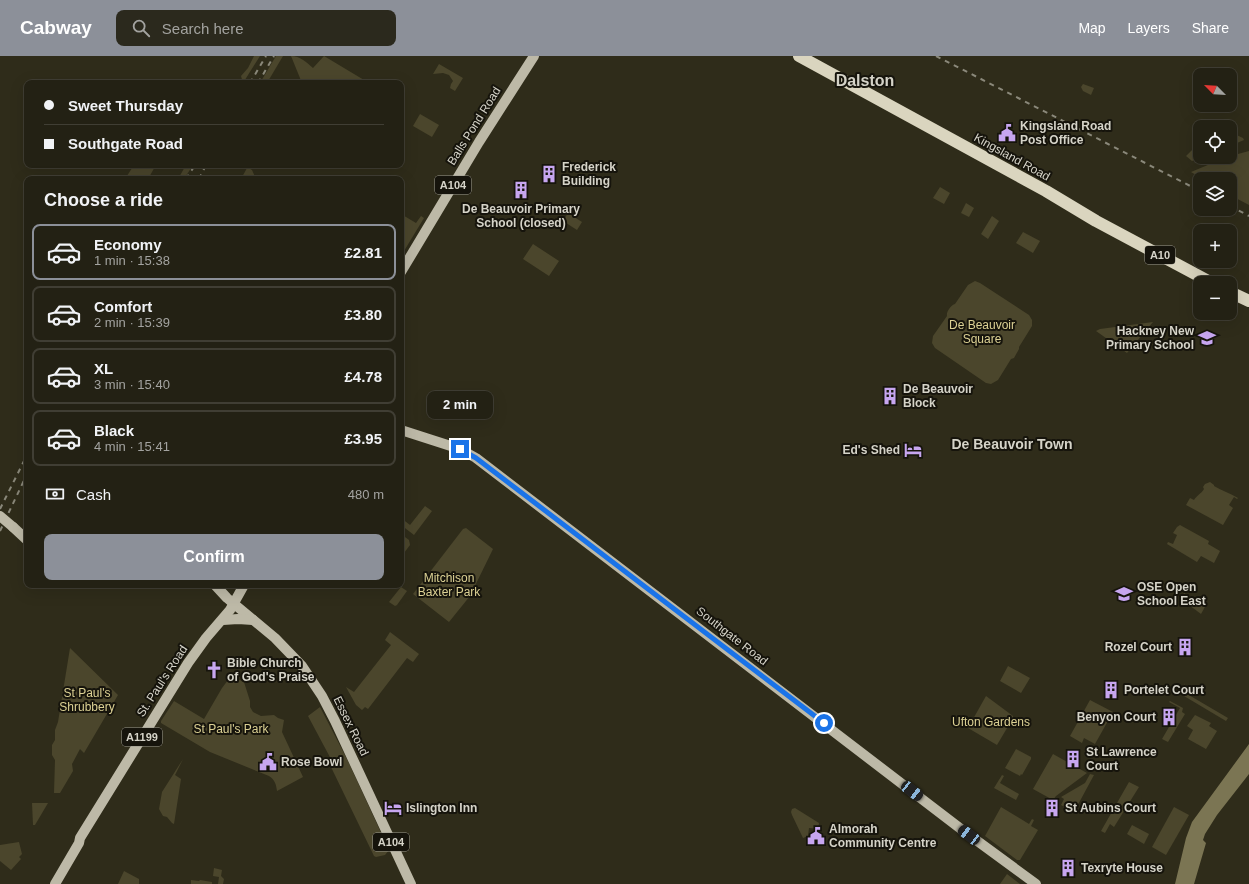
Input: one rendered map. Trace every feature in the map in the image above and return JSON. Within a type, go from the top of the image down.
[{"type":"highway","name":"Kingsland Road","points":[[799,56],[1199,276]]},
{"type":"highway","points":[[1237,295],[1249,301]]},
{"type":"main road","name":"Balls Pond Road","points":[[404,267],[479,142],[534,56]]},
{"type":"main road","name":"Southgate Road","points":[[404,431],[460,449],[476,458],[961,829],[1036,884]]},
{"type":"main road","points":[[0,516],[24,537]]},
{"type":"main road","name":"Essex Road","points":[[218,588],[234,604],[275,638],[295,658],[322,696],[411,884]]},
{"type":"main road","points":[[234,604],[242,588]]},
{"type":"main road","name":"St. Paul's Road","points":[[55,884],[79,843],[80,838],[189,661],[206,638],[223,620],[234,604]]},
{"type":"main road","points":[[223,620],[253,620]]},
{"type":"main road","name":"St. Paul's Road","points":[[48,884],[75,841],[80,838]]},
{"type":"green space","points":[[254,56],[260,56],[245,80],[242,80],[241,76],[248,68]]},
{"type":"green space","points":[[276,56],[283,56],[269,80],[262,80]]},
{"type":"green space","points":[[291,56],[300,58],[313,68],[324,56],[364,80],[301,80]]},
{"type":"green space","points":[[439,64],[463,78],[455,91],[450,88],[453,81],[449,75],[443,73],[433,74]]},
{"type":"green space","points":[[1083,84],[1094,88],[1091,95],[1083,91],[1081,87]]},
{"type":"green space","points":[[420,114],[439,125],[432,137],[413,126]]},
{"type":"green space","points":[[1237,135],[1243,138],[1244,140],[1237,143]]},
{"type":"green space","points":[[1193,149],[1193,161],[1186,156]]},
{"type":"green space","points":[[1249,151],[1249,205],[1237,199],[1237,172],[1191,172],[1210,164],[1237,164],[1237,154]]},
{"type":"green space","points":[[132,168],[154,168],[150,176],[127,176]]},
{"type":"green space","points":[[184,168],[191,168],[186,176],[180,176]]},
{"type":"green space","points":[[247,168],[248,168],[252,170],[255,176],[243,176]]},
{"type":"green space","points":[[940,187],[950,193],[944,204],[933,198]]},
{"type":"green space","points":[[966,203],[974,208],[969,217],[961,213]]},
{"type":"green space","points":[[568,213],[582,222],[577,230],[563,221]]},
{"type":"green space","points":[[404,216],[416,223],[421,216],[424,218],[404,251]]},
{"type":"green space","points":[[992,216],[999,221],[988,239],[981,234]]},
{"type":"green space","points":[[1023,232],[1040,241],[1033,253],[1016,243]]},
{"type":"green space","points":[[533,244],[559,261],[549,276],[523,259]]},
{"type":"green space","name":"De Beauvoir Square","points":[[975,281],[1029,315],[1032,320],[1032,326],[1014,358],[1011,359],[998,380],[991,384],[986,383],[935,348],[932,343],[933,336],[947,316],[949,309],[955,304],[968,285]]},
{"type":"green space","points":[[1153,322],[1127,353],[1096,331],[1100,329]]},
{"type":"green space","points":[[1210,482],[1217,488],[1238,498],[1237,499],[1234,497],[1229,505],[1233,508],[1223,525],[1186,505],[1190,498],[1194,500],[1203,491],[1205,484]]},
{"type":"green space","points":[[425,506],[432,511],[414,535],[404,527],[404,520],[410,525]]},
{"type":"green space","points":[[1180,525],[1209,541],[1208,544],[1220,551],[1214,563],[1201,556],[1197,562],[1167,544],[1168,542],[1173,544],[1177,535],[1173,533]]},
{"type":"green space","name":"Mitchison Baxter Park","points":[[466,528],[493,549],[470,596],[449,622],[413,594],[463,529]]},
{"type":"green space","points":[[404,536],[409,540],[410,545],[404,553]]},
{"type":"green space","points":[[400,588],[407,591],[397,605],[395,606],[389,602]]},
{"type":"green space","points":[[1184,593],[1206,605],[1201,614],[1181,599]]},
{"type":"green space","points":[[390,632],[419,654],[413,662],[407,658],[368,709],[365,707],[362,710],[356,705],[346,687],[354,692],[391,645],[385,640]]},
{"type":"green space","name":"St Paul's Shrubbery","points":[[70,648],[118,695],[84,753],[80,749],[72,764],[73,771],[60,793],[54,793],[55,760],[52,755],[52,745],[55,740],[55,730],[58,722]]},
{"type":"green space","points":[[1008,666],[1030,678],[1021,693],[1000,681]]},
{"type":"green space","name":"St Paul's Park","points":[[231,676],[244,682],[250,701],[250,707],[253,712],[261,716],[274,715],[284,720],[282,732],[303,777],[277,791],[275,782],[269,776],[210,752],[161,723],[174,701],[204,719],[222,688]]},
{"type":"green space","points":[[1185,683],[1182,691],[1228,718],[1226,721],[1179,693]]},
{"type":"green space","name":"Ufton Gardens","points":[[986,696],[1013,716],[997,745],[968,728]]},
{"type":"green space","points":[[1090,700],[1113,712],[1095,744],[1084,738],[1082,743],[1070,736]]},
{"type":"green space","points":[[1170,701],[1183,708],[1182,712],[1185,714],[1168,742],[1162,739],[1180,708],[1169,702]]},
{"type":"green space","points":[[320,707],[347,759],[389,850],[385,855],[374,856],[331,767],[332,761],[308,716]]},
{"type":"green space","points":[[1195,715],[1211,723],[1209,726],[1217,731],[1206,749],[1188,739],[1193,730],[1187,726]]},
{"type":"green space","points":[[1016,749],[1031,757],[1022,775],[1021,774],[1020,776],[1005,768]]},
{"type":"green space","points":[[1053,754],[1087,773],[1056,796],[1053,800],[1033,789]]},
{"type":"green space","points":[[183,759],[175,775],[181,779],[174,824],[167,817],[163,816],[159,809],[162,792]]},
{"type":"green space","points":[[1090,774],[1094,775],[1074,812],[1061,805],[1064,799],[1061,797],[1085,783]]},
{"type":"green space","points":[[1002,775],[1004,776],[1000,783],[1019,794],[1016,800],[994,788]]},
{"type":"green space","points":[[1129,782],[1139,787],[1114,827],[1110,824],[1105,833],[1101,831]]},
{"type":"green space","points":[[32,803],[48,803],[35,825],[33,825]]},
{"type":"green space","points":[[1001,807],[1029,824],[1032,819],[1034,820],[1031,826],[1038,830],[1020,860],[1017,860],[985,836]]},
{"type":"green space","points":[[1174,807],[1189,815],[1166,855],[1152,847]]},
{"type":"green space","points":[[795,808],[819,823],[818,829],[809,828],[808,836],[803,838],[791,812],[792,809]]},
{"type":"green space","points":[[1132,825],[1149,834],[1144,844],[1127,834]]},
{"type":"green space","points":[[19,842],[22,854],[19,857],[21,859],[11,870],[0,861],[0,845]]},
{"type":"green space","points":[[214,868],[222,870],[221,876],[224,879],[223,884],[218,884],[219,877],[213,876]]},
{"type":"green space","points":[[124,871],[139,879],[139,884],[118,884]]},
{"type":"green space","points":[[1007,874],[1020,884],[1000,884]]},
{"type":"green space","points":[[191,880],[212,882],[212,884],[191,884]]},
{"type":"shaded area","points":[[1249,744],[1249,774],[1217,815],[1205,834],[1203,840],[1206,843],[1194,884],[1175,884],[1186,838],[1192,822]]},
{"type":"railway","points":[[252,80],[266,56]]},
{"type":"railway","points":[[260,80],[274,56]]},
{"type":"railway","points":[[936,56],[1193,187]]},
{"type":"railway","points":[[188,176],[193,168]]},
{"type":"railway","points":[[200,176],[204,168]]},
{"type":"railway","points":[[1237,210],[1249,216]]},
{"type":"railway","points":[[0,509],[24,461]]},
{"type":"railway","points":[[0,531],[24,480]]},
{"type":"place","name":"Kingsland Road Post Office","points":[[1007,133]]},
{"type":"place","name":"Frederick Building","points":[[549,174]]},
{"type":"place","name":"De Beauvoir Primary School (closed)","points":[[521,190]]},
{"type":"place","name":"Hackney New Primary School","points":[[1207,338]]},
{"type":"place","name":"De Beauvoir Block","points":[[890,396]]},
{"type":"place","name":"Ed's Shed","points":[[913,450]]},
{"type":"place","name":"OSE Open School East","points":[[1124,594]]},
{"type":"place","name":"Rozel Court","points":[[1185,647]]},
{"type":"place","name":"Bible Church of God's Praise","points":[[214,670]]},
{"type":"place","name":"Portelet Court","points":[[1111,690]]},
{"type":"place","name":"Benyon Court","points":[[1169,717]]},
{"type":"place","name":"St Lawrence Court","points":[[1073,759]]},
{"type":"place","name":"Rose Bowl","points":[[268,762]]},
{"type":"place","name":"Islington Inn","points":[[393,808]]},
{"type":"place","name":"St Aubins Court","points":[[1052,808]]},
{"type":"place","name":"Almorah Community Centre","points":[[816,836]]},
{"type":"place","name":"Texryte House","points":[[1068,868]]},
{"type":"district","name":"Dalston","points":[[865,80]]},
{"type":"district","name":"De Beauvoir Town","points":[[1012,444]]},
{"type":"route","points":[[460,449],[476,458],[824,723]]}]
